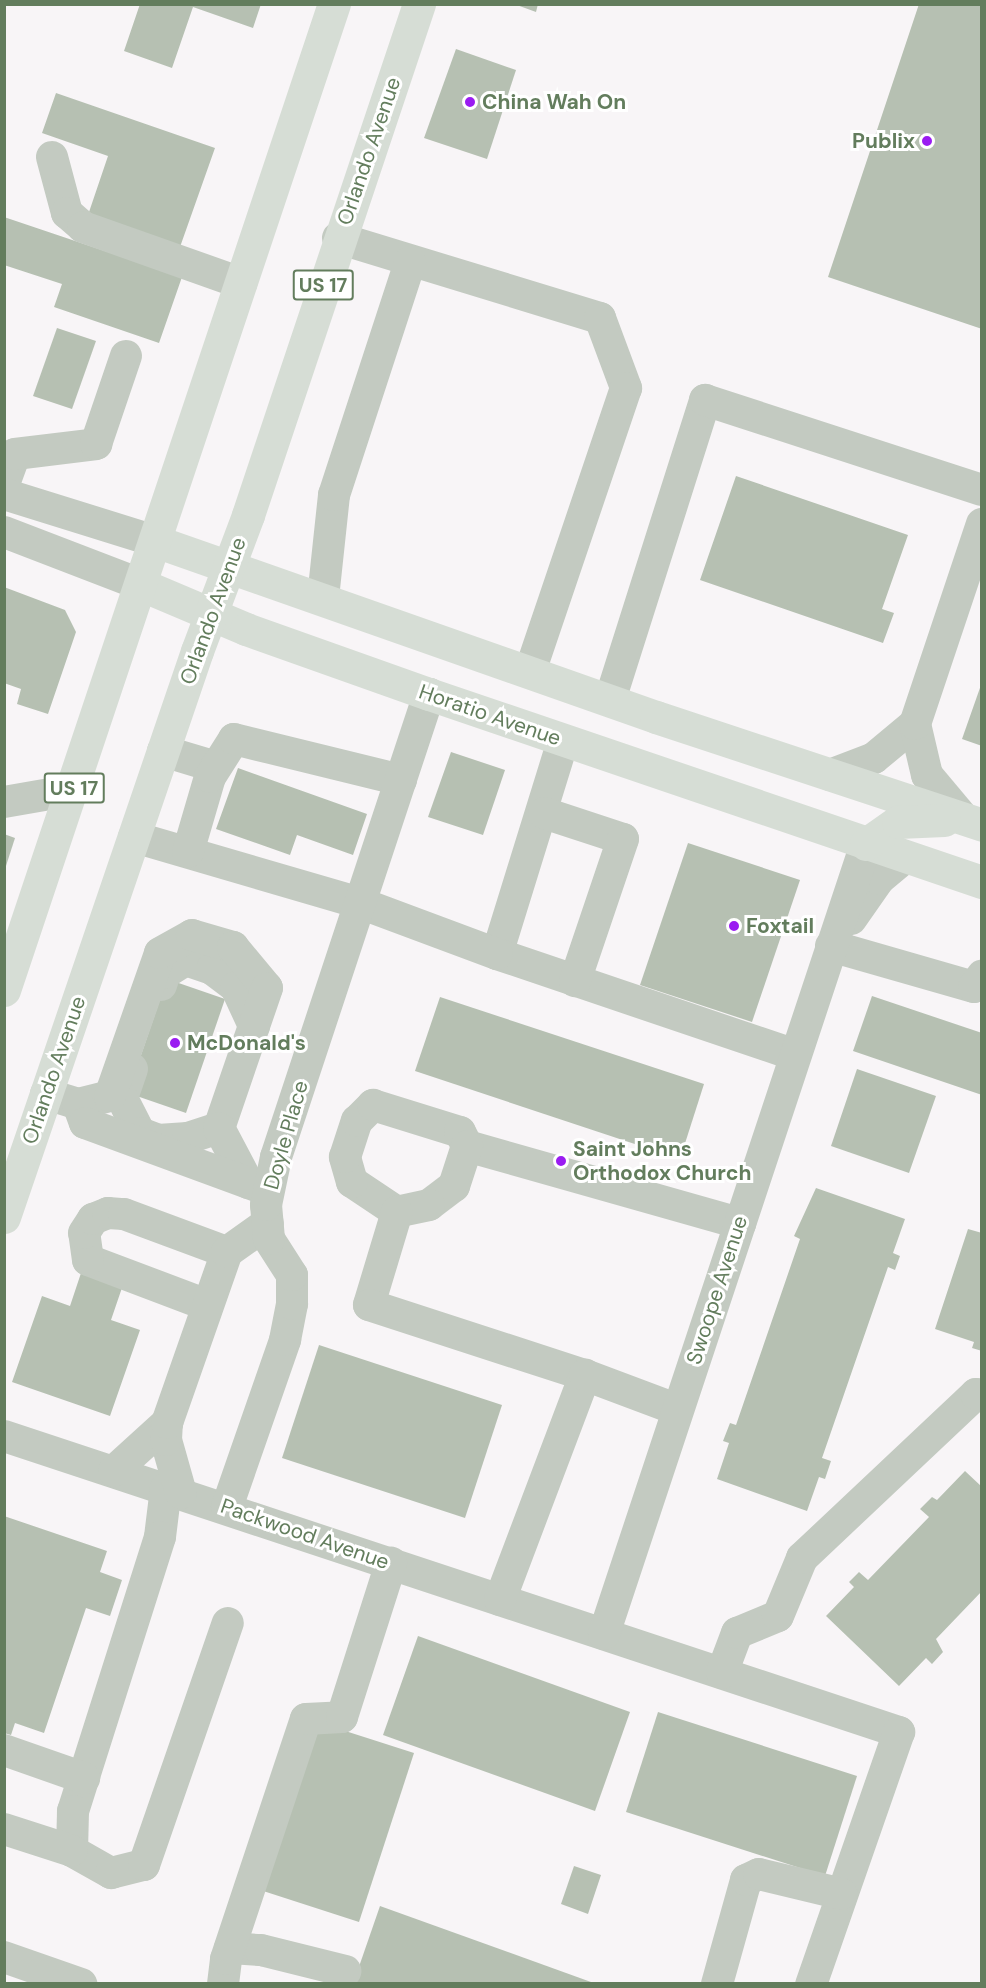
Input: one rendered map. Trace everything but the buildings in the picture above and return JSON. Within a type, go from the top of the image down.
[{"type":"main road","name":"US 17","points":[[4,990],[142,585],[334,4]]},
{"type":"main road","name":"Orlando Avenue","points":[[4,1216],[163,750],[229,566],[419,4]]},
{"type":"main road","points":[[155,541],[610,700],[973,822]]},
{"type":"main road","name":"Horatio Avenue","points":[[142,585],[211,614],[429,694],[981,882]]},
{"type":"main road","points":[[866,844],[898,822],[973,822]]},
{"type":"street","points":[[52,157],[68,213],[83,227],[241,283]]},
{"type":"street","points":[[338,238],[410,262],[600,318],[626,388],[530,672]]},
{"type":"street","points":[[323,598],[334,495],[410,262]]},
{"type":"street","points":[[4,484],[15,454],[96,444],[126,356]]},
{"type":"street","points":[[610,700],[705,400],[981,490]]},
{"type":"street","points":[[4,494],[155,541]]},
{"type":"street","points":[[830,775],[874,758],[915,723],[973,575],[981,524]]},
{"type":"street","name":"Horatio Avenue","points":[[4,532],[142,585]]},
{"type":"street","name":"Doyle Place","points":[[227,1507],[285,1340],[292,1304],[292,1275],[269,1239],[268,1223],[259,1186],[360,903],[429,694]]},
{"type":"street","points":[[915,723],[927,775],[973,822]]},
{"type":"street","points":[[188,852],[216,767],[234,739],[401,780]]},
{"type":"street","points":[[497,954],[544,813],[563,741]]},
{"type":"street","points":[[163,750],[216,767]]},
{"type":"street","points":[[4,802],[73,790]]},
{"type":"street","points":[[544,813],[623,839],[575,981]]},
{"type":"street","points":[[134,837],[360,903],[497,954],[795,1055]]},
{"type":"street","name":"Swoope Avenue","points":[[604,1634],[866,844]]},
{"type":"street","name":"Swoope Avenue","points":[[831,946],[879,879],[906,857]]},
{"type":"street","points":[[46,1094],[78,1104],[110,1096],[160,954],[192,935],[233,947],[267,988],[219,1128]]},
{"type":"street","points":[[831,946],[978,981]]},
{"type":"street","points":[[219,1128],[188,1138],[158,1140],[140,1133],[122,1098],[165,973],[186,960],[212,969],[236,987],[254,1026]]},
{"type":"street","points":[[78,1104],[85,1123],[259,1186]]},
{"type":"street","points":[[373,1105],[460,1132],[467,1146],[454,1186],[429,1205],[397,1212],[352,1182],[345,1157],[357,1121],[373,1105]]},
{"type":"street","points":[[219,1128],[259,1186]]},
{"type":"street","points":[[467,1146],[740,1222]]},
{"type":"street","points":[[397,1212],[369,1305],[585,1375],[678,1410]]},
{"type":"street","points":[[207,1305],[88,1260],[84,1233],[93,1220],[108,1213],[124,1214],[227,1252]]},
{"type":"street","points":[[72,1851],[73,1810],[173,1490],[166,1440],[167,1423],[227,1252],[268,1223]]},
{"type":"street","points":[[500,1600],[585,1375]]},
{"type":"street","points":[[723,1673],[737,1633],[778,1616],[802,1558],[976,1394],[981,1395]]},
{"type":"street","points":[[114,1471],[167,1423]]},
{"type":"street","name":"Packwood Avenue","points":[[4,1436],[227,1507],[899,1732],[842,1894]]},
{"type":"street","points":[[223,1983],[230,1948],[306,1719],[342,1718],[391,1563]]},
{"type":"street","points":[[4,1829],[72,1851],[111,1873],[144,1865],[228,1623]]},
{"type":"street","points":[[4,1750],[84,1778]]},
{"type":"street","points":[[717,1983],[746,1880],[759,1874],[842,1894],[811,1983]]},
{"type":"street","points":[[230,1948],[261,1950],[345,1971]]},
{"type":"street","points":[[4,1957],[81,1983]]},
{"type":"place","name":"China Wah On","points":[[470,102]]},
{"type":"place","name":"Publix","points":[[927,141]]},
{"type":"place","name":"Foxtail","points":[[734,926]]},
{"type":"place","name":"McDonald's","points":[[175,1043]]},
{"type":"place","name":"Saint Johns Orthodox Church","points":[[561,1161]]}]
